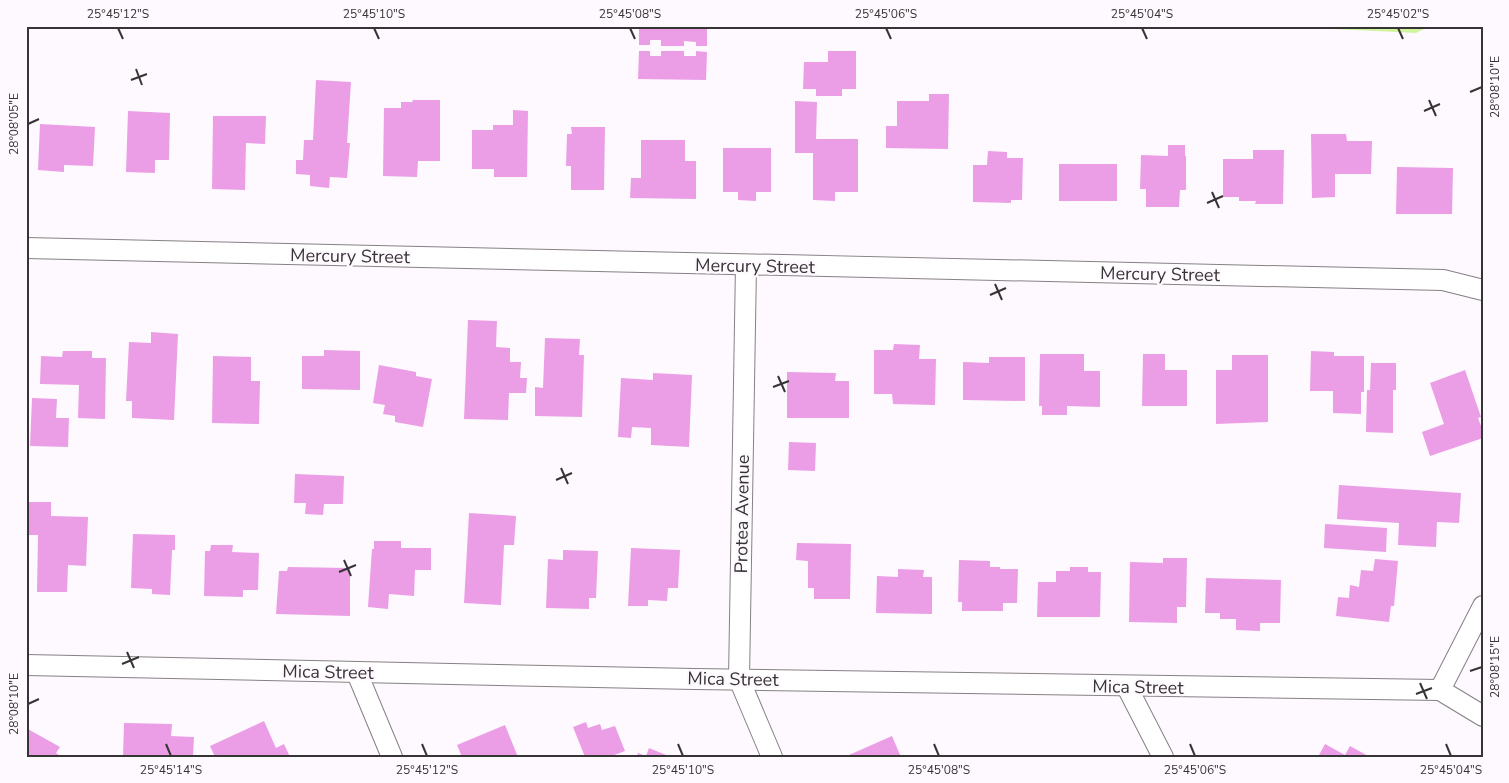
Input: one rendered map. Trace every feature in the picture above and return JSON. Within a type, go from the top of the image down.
[{"type":"street","name":"Mercury Street","points":[[26,248],[746,266],[1443,280],[1483,290]]},
{"type":"street","name":"Protea Avenue","points":[[746,266],[739,679],[772,757]]},
{"type":"street","points":[[1483,606],[1440,690],[1483,716]]},
{"type":"street","name":"Mica Street","points":[[26,665],[1128,687],[1440,690]]},
{"type":"street","points":[[356,673],[392,757]]},
{"type":"street","points":[[1128,687],[1163,757]]},
{"type":"green space","points":[[1272,26],[1430,26],[1416,33]]},
{"type":"building","points":[[639,26],[707,26],[707,46],[696,46],[696,42],[684,41],[684,46],[661,46],[661,40],[650,40],[650,45],[639,45]]},
{"type":"building","points":[[639,51],[650,51],[650,56],[661,56],[661,51],[684,51],[684,56],[696,56],[696,51],[707,52],[706,80],[638,79]]},
{"type":"building","points":[[828,51],[856,51],[856,89],[842,89],[842,96],[816,96],[816,89],[803,89],[804,62],[828,62]]},
{"type":"building","points":[[316,80],[351,82],[347,143],[350,143],[347,178],[330,177],[329,188],[310,186],[310,175],[296,174],[296,160],[303,160],[304,140],[313,140]]},
{"type":"building","points":[[929,94],[949,94],[948,149],[886,148],[886,126],[897,126],[897,101],[929,101]]},
{"type":"building","points":[[412,100],[440,100],[440,161],[418,161],[417,177],[383,176],[384,108],[401,108],[401,102],[413,102]]},
{"type":"building","points":[[795,101],[817,102],[816,139],[858,139],[858,192],[835,192],[835,201],[813,200],[813,153],[795,153]]},
{"type":"building","points":[[513,110],[528,111],[527,177],[494,177],[494,169],[472,169],[472,130],[493,130],[493,125],[513,125]]},
{"type":"building","points":[[128,111],[170,113],[169,160],[155,160],[155,173],[126,172]]},
{"type":"building","points":[[213,116],[266,116],[265,144],[246,143],[245,190],[212,189]]},
{"type":"building","points":[[40,124],[95,127],[93,166],[64,165],[64,172],[38,170]]},
{"type":"building","points":[[571,127],[605,127],[604,190],[571,190],[571,166],[566,166],[567,134],[572,134]]},
{"type":"building","points":[[1311,134],[1346,134],[1347,141],[1372,141],[1371,174],[1335,174],[1335,197],[1312,198]]},
{"type":"building","points":[[641,140],[685,140],[685,161],[696,161],[696,199],[630,198],[631,178],[641,178]]},
{"type":"building","points":[[1168,145],[1185,145],[1186,190],[1180,190],[1179,207],[1146,207],[1146,189],[1140,189],[1141,155],[1168,156]]},
{"type":"building","points":[[723,148],[771,148],[771,192],[756,192],[756,201],[738,200],[738,192],[723,192]]},
{"type":"building","points":[[1253,150],[1284,150],[1283,204],[1255,204],[1256,201],[1239,201],[1239,197],[1223,197],[1223,159],[1253,159]]},
{"type":"building","points":[[988,151],[1007,152],[1007,158],[1023,158],[1022,200],[1011,200],[1011,203],[973,202],[973,165],[987,165]]},
{"type":"building","points":[[1059,164],[1117,164],[1117,201],[1059,201]]},
{"type":"building","points":[[1397,167],[1453,168],[1452,214],[1396,214]]},
{"type":"building","points":[[468,320],[497,321],[496,347],[510,348],[510,362],[521,362],[520,378],[527,378],[526,393],[509,393],[508,420],[464,419]]},
{"type":"building","points":[[151,332],[178,334],[174,420],[132,418],[132,401],[126,401],[129,342],[151,343]]},
{"type":"building","points":[[545,338],[580,339],[579,355],[584,355],[582,417],[535,416],[535,387],[543,388]]},
{"type":"building","points":[[894,344],[920,345],[919,359],[936,359],[935,405],[893,404],[892,394],[874,394],[874,350],[893,350]]},
{"type":"building","points":[[324,350],[360,351],[360,390],[302,389],[302,356],[324,356]]},
{"type":"building","points":[[63,351],[92,351],[92,358],[106,358],[105,419],[78,418],[79,385],[40,384],[41,356],[62,357]]},
{"type":"building","points":[[1311,351],[1334,352],[1334,356],[1364,356],[1364,392],[1361,392],[1361,414],[1333,413],[1333,391],[1310,391]]},
{"type":"building","points":[[1040,354],[1084,354],[1084,371],[1100,371],[1100,407],[1067,406],[1067,415],[1042,415],[1042,406],[1039,406]]},
{"type":"building","points":[[1143,354],[1165,354],[1165,370],[1187,370],[1187,406],[1142,406]]},
{"type":"building","points":[[1232,355],[1268,355],[1268,422],[1216,424],[1216,370],[1232,370]]},
{"type":"building","points":[[213,356],[251,357],[251,381],[260,381],[259,424],[212,423]]},
{"type":"building","points":[[989,357],[1025,357],[1025,401],[963,400],[963,362],[989,363]]},
{"type":"building","points":[[1371,363],[1396,363],[1396,390],[1393,390],[1393,433],[1366,432],[1367,390],[1370,390]]},
{"type":"building","points":[[379,365],[416,372],[416,376],[432,379],[423,427],[395,422],[395,416],[383,414],[385,405],[373,403]]},
{"type":"building","points":[[1465,370],[1481,417],[1478,418],[1483,431],[1483,438],[1430,456],[1422,432],[1444,424],[1430,383]]},
{"type":"building","points":[[787,372],[836,373],[835,381],[849,381],[849,418],[787,418]]},
{"type":"building","points":[[653,373],[692,375],[689,447],[651,445],[651,428],[632,427],[631,438],[618,437],[621,378],[653,380]]},
{"type":"building","points":[[32,398],[57,399],[56,418],[69,418],[68,447],[30,446]]},
{"type":"building","points":[[789,442],[816,443],[815,471],[788,470]]},
{"type":"building","points":[[295,474],[344,476],[343,504],[324,504],[323,515],[305,514],[306,503],[294,503]]},
{"type":"building","points":[[1339,485],[1461,493],[1459,523],[1437,522],[1436,547],[1398,545],[1399,523],[1337,519]]},
{"type":"building","points":[[27,502],[51,502],[51,516],[88,517],[86,566],[68,565],[67,592],[37,592],[38,535],[26,535]]},
{"type":"building","points":[[469,513],[516,516],[514,545],[504,545],[501,605],[464,603]]},
{"type":"building","points":[[1325,524],[1387,528],[1386,552],[1324,548]]},
{"type":"building","points":[[133,534],[175,535],[175,550],[172,550],[170,595],[152,594],[152,589],[131,588]]},
{"type":"building","points":[[374,541],[401,541],[401,548],[431,548],[431,570],[415,570],[414,596],[389,594],[388,609],[368,607]]},
{"type":"building","points":[[797,543],[851,544],[850,599],[814,599],[814,588],[808,588],[808,561],[796,560]]},
{"type":"building","points":[[211,545],[233,545],[232,552],[259,553],[258,590],[243,590],[243,597],[204,596],[205,551],[210,551]]},
{"type":"building","points":[[631,548],[680,550],[678,588],[668,588],[667,601],[648,600],[648,606],[628,606]]},
{"type":"building","points":[[563,550],[598,551],[596,598],[589,598],[589,609],[546,608],[548,559],[563,560]]},
{"type":"building","points":[[1163,558],[1187,558],[1186,607],[1177,607],[1177,623],[1129,622],[1130,562],[1163,563]]},
{"type":"building","points":[[1375,559],[1398,561],[1394,606],[1391,606],[1389,622],[1336,616],[1338,597],[1349,598],[1350,585],[1359,587],[1361,570],[1373,571]]},
{"type":"building","points":[[959,560],[990,561],[990,567],[1018,569],[1017,603],[1003,603],[1003,611],[962,611],[962,602],[958,602]]},
{"type":"building","points":[[288,567],[350,568],[350,616],[276,614],[279,571],[287,571]]},
{"type":"building","points":[[1070,567],[1088,567],[1088,572],[1101,572],[1100,617],[1037,617],[1038,582],[1056,582],[1056,571],[1070,571]]},
{"type":"building","points":[[898,569],[924,570],[923,577],[932,577],[932,614],[876,613],[877,576],[898,577]]},
{"type":"building","points":[[1206,578],[1281,580],[1280,623],[1260,623],[1260,631],[1236,630],[1236,619],[1220,619],[1220,613],[1205,613]]},
{"type":"building","points":[[264,721],[276,748],[284,744],[290,757],[215,757],[210,746]]},
{"type":"building","points":[[586,722],[588,728],[600,724],[602,730],[615,726],[625,751],[609,757],[585,757],[573,727]]},
{"type":"building","points":[[124,723],[172,724],[171,736],[194,737],[193,757],[123,757]]},
{"type":"building","points":[[505,725],[518,757],[462,757],[457,745]]},
{"type":"building","points":[[26,728],[60,747],[56,753],[62,757],[26,757]]},
{"type":"building","points":[[892,736],[901,757],[850,757],[849,755]]},
{"type":"building","points":[[1325,744],[1345,755],[1350,746],[1370,757],[1318,757]]},
{"type":"building","points":[[649,748],[671,757],[637,757],[638,753],[646,756]]}]
